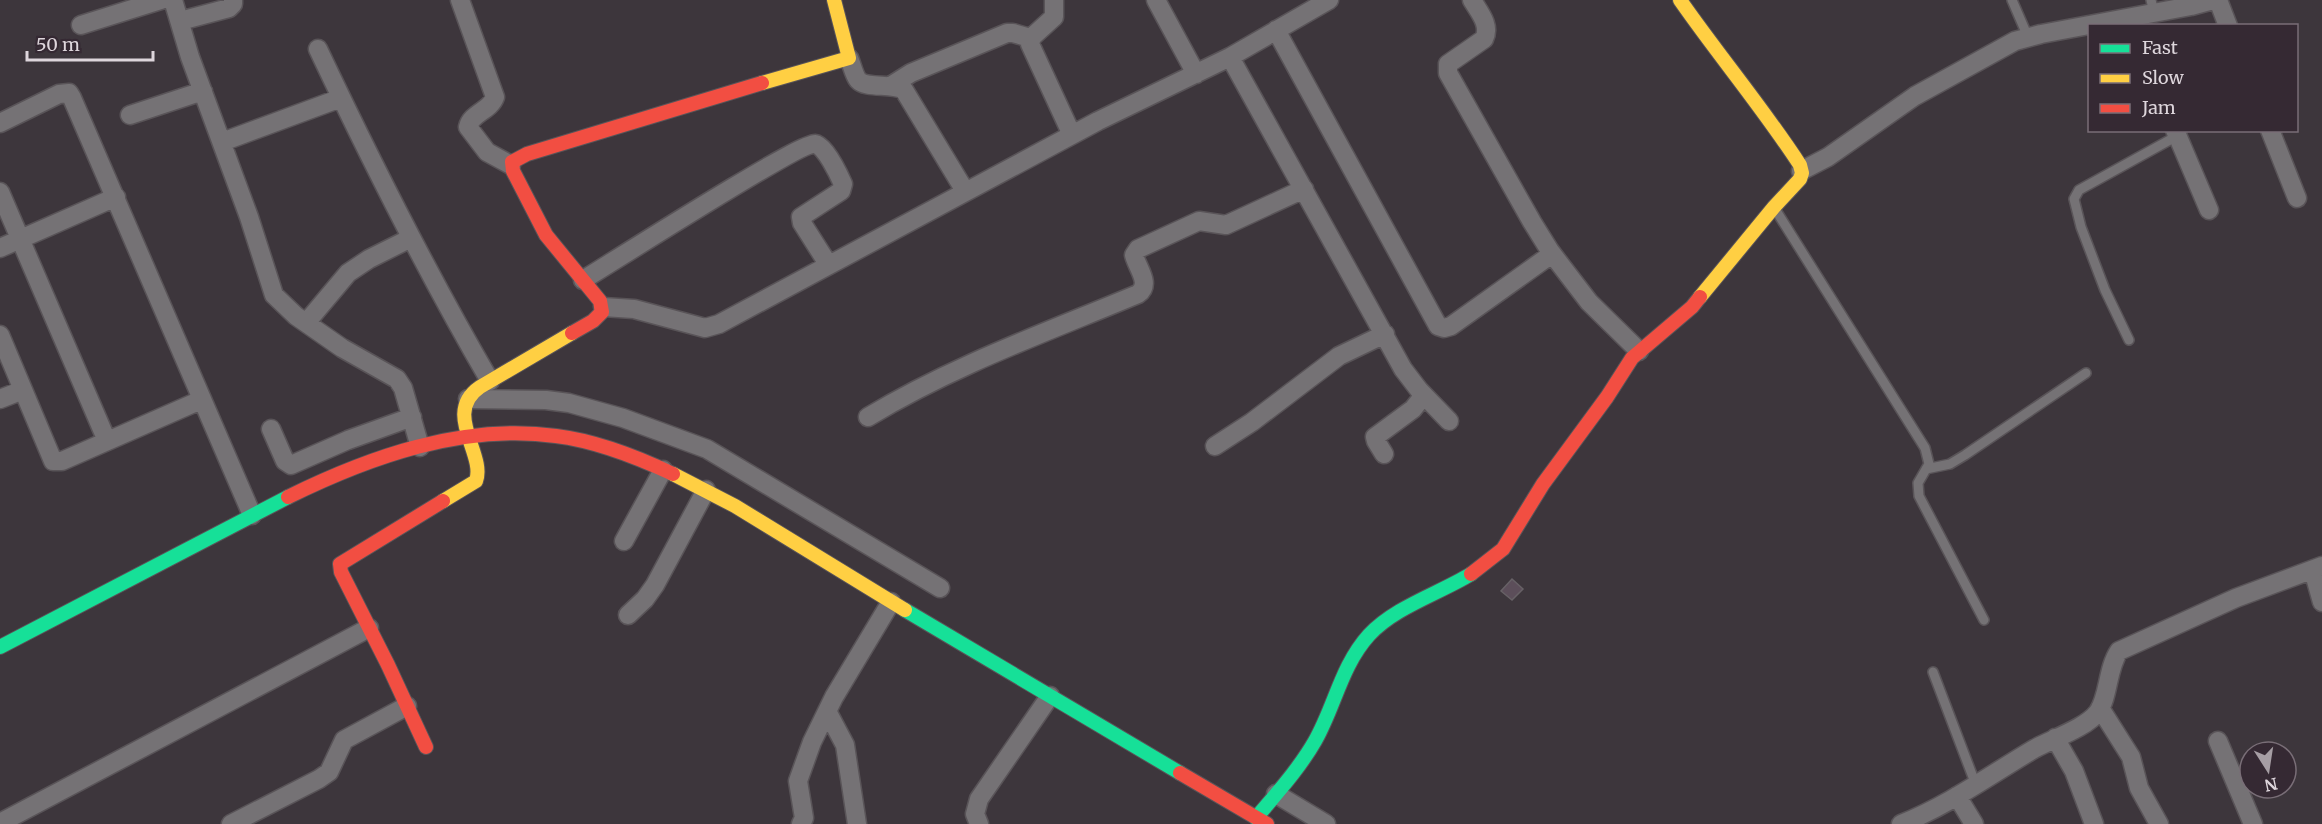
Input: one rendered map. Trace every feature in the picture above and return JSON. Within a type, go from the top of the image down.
[{"type":"street","points":[[81,25],[161,0]]},
{"type":"street","points":[[174,0],[203,91],[249,217],[270,288],[279,300],[342,348],[397,379],[403,388],[416,432]]},
{"type":"street","points":[[180,21],[229,8],[233,0]]},
{"type":"street","points":[[460,0],[495,97],[492,105],[470,121],[468,127],[488,152],[511,165],[546,235],[603,307],[634,309],[705,328],[719,324],[1072,135],[1230,57],[1319,2]]},
{"type":"street","points":[[834,0],[849,58],[857,79],[862,83],[892,85],[904,90],[911,98],[965,191]]},
{"type":"street","points":[[1054,0],[1054,17],[1030,38],[1030,44],[1072,135]]},
{"type":"street","points":[[1156,0],[1196,74]]},
{"type":"street","points":[[1472,0],[1487,27],[1487,33],[1484,39],[1448,64],[1448,73],[1552,254],[1589,302],[1639,351]]},
{"type":"street","points":[[467,421],[506,434],[568,437],[609,448],[706,490],[1253,820],[1276,794],[1315,741],[1340,678],[1369,634],[1393,616],[1469,574],[1503,549],[1544,484],[1607,397],[1626,366],[1639,351],[1692,307],[1774,207],[1800,179],[1802,171],[1800,165],[1772,122],[1680,0]]},
{"type":"street","points":[[2109,24],[2128,21],[2152,6],[2191,6],[2213,0]]},
{"type":"street","points":[[2218,0],[2227,24]]},
{"type":"street","points":[[1802,171],[1828,157],[1915,96],[1994,51],[2028,37],[2088,27]]},
{"type":"street","points":[[1276,30],[1438,326],[1444,328],[1451,326],[1552,254]]},
{"type":"street","points":[[892,85],[911,73],[1007,33],[1030,38]]},
{"type":"street","points":[[318,49],[444,303],[490,381]]},
{"type":"street","points":[[1230,57],[1403,369],[1449,421]]},
{"type":"street","points":[[511,165],[517,158],[527,154],[849,58]]},
{"type":"street","points":[[130,115],[203,91]]},
{"type":"street","points":[[0,123],[59,94],[69,93],[116,197],[248,507]]},
{"type":"street","points":[[222,142],[341,98]]},
{"type":"street","points":[[2271,132],[2296,198]]},
{"type":"street","points":[[2176,133],[2209,210]]},
{"type":"street","points":[[583,280],[768,166],[807,145],[814,144],[824,149],[843,184],[841,191],[801,217],[802,223],[828,264]]},
{"type":"street","points":[[868,417],[905,394],[933,381],[1138,294],[1145,285],[1134,255],[1138,249],[1199,221],[1226,225],[1304,189]]},
{"type":"street","points":[[0,192],[107,441]]},
{"type":"street","points":[[0,248],[116,197]]},
{"type":"street","points":[[306,322],[348,273],[369,259],[411,238]]},
{"type":"street","points":[[426,747],[341,572],[340,564],[476,481],[479,472],[467,421],[474,392],[592,321],[600,315],[603,307]]},
{"type":"street","points":[[1215,446],[1252,422],[1339,356],[1385,334]]},
{"type":"street","points":[[0,335],[52,461],[62,461],[201,400]]},
{"type":"street","points":[[0,399],[22,390]]},
{"type":"street","points":[[1384,454],[1375,437],[1413,409],[1424,395]]},
{"type":"street","points":[[271,429],[285,461],[291,465],[348,440],[416,432],[546,400],[569,404],[623,418],[707,449],[939,588]]},
{"type":"street","points":[[0,647],[248,507],[373,460],[416,432]]},
{"type":"street","points":[[624,541],[663,470]]},
{"type":"street","points":[[628,615],[645,599],[655,585],[706,490]]},
{"type":"street","points":[[1910,822],[2091,719],[2100,708],[2111,667],[2119,651],[2236,598],[2317,568],[2322,602]]},
{"type":"street","points":[[801,824],[804,818],[799,776],[827,711],[891,602]]},
{"type":"street","points":[[0,824],[369,628]]},
{"type":"street","points":[[979,824],[975,814],[979,799],[1050,696]]},
{"type":"street","points":[[231,824],[257,818],[319,779],[329,772],[344,740],[407,706]]},
{"type":"street","points":[[2100,708],[2130,757],[2139,788],[2159,824]]},
{"type":"street","points":[[827,711],[845,745],[857,824]]},
{"type":"street","points":[[2055,738],[2074,771],[2094,824]]},
{"type":"street","points":[[2218,741],[2253,824]]},
{"type":"street","points":[[1276,794],[1326,824]]},
{"type":"street","points":[[1958,796],[1974,824]]},
{"type":"lane","points":[[2012,0],[2028,37]]},
{"type":"lane","points":[[2129,340],[2105,290],[2081,227],[2074,199],[2079,189],[2176,133]]},
{"type":"lane","points":[[1774,207],[1925,448],[1929,464],[1918,483],[1918,496],[1984,620]]},
{"type":"lane","points":[[1926,469],[1940,467],[1958,460],[2086,373]]},
{"type":"lane","points":[[1933,672],[1976,785]]},
{"type":"building","points":[[1512,579],[1523,589],[1512,600],[1501,591]]},
{"type":"traffic: fast","points":[[0,647],[288,497]]},
{"type":"traffic: fast","points":[[1256,818],[1309,751],[1322,728],[1345,673],[1359,647],[1369,635],[1391,616],[1471,574]]},
{"type":"traffic: fast","points":[[905,610],[1180,773]]},
{"type":"traffic: slow","points":[[762,83],[849,58],[834,0]]},
{"type":"traffic: slow","points":[[1680,0],[1786,144],[1800,165],[1802,173],[1800,179],[1700,297]]},
{"type":"traffic: slow","points":[[443,501],[476,481],[476,459],[465,421],[465,409],[469,397],[480,387],[572,333]]},
{"type":"traffic: slow","points":[[673,474],[735,506],[905,610]]},
{"type":"traffic: jam","points":[[572,333],[593,321],[602,312],[600,301],[546,235],[513,171],[512,162],[527,154],[762,83]]},
{"type":"traffic: jam","points":[[1471,574],[1503,549],[1543,484],[1607,397],[1632,358],[1692,307],[1700,297]]},
{"type":"traffic: jam","points":[[288,497],[319,482],[384,457],[452,439],[487,434],[521,433],[571,438],[616,451],[673,474]]},
{"type":"traffic: jam","points":[[426,747],[341,572],[340,564],[443,501]]},
{"type":"traffic: jam","points":[[1180,773],[1267,824]]}]
